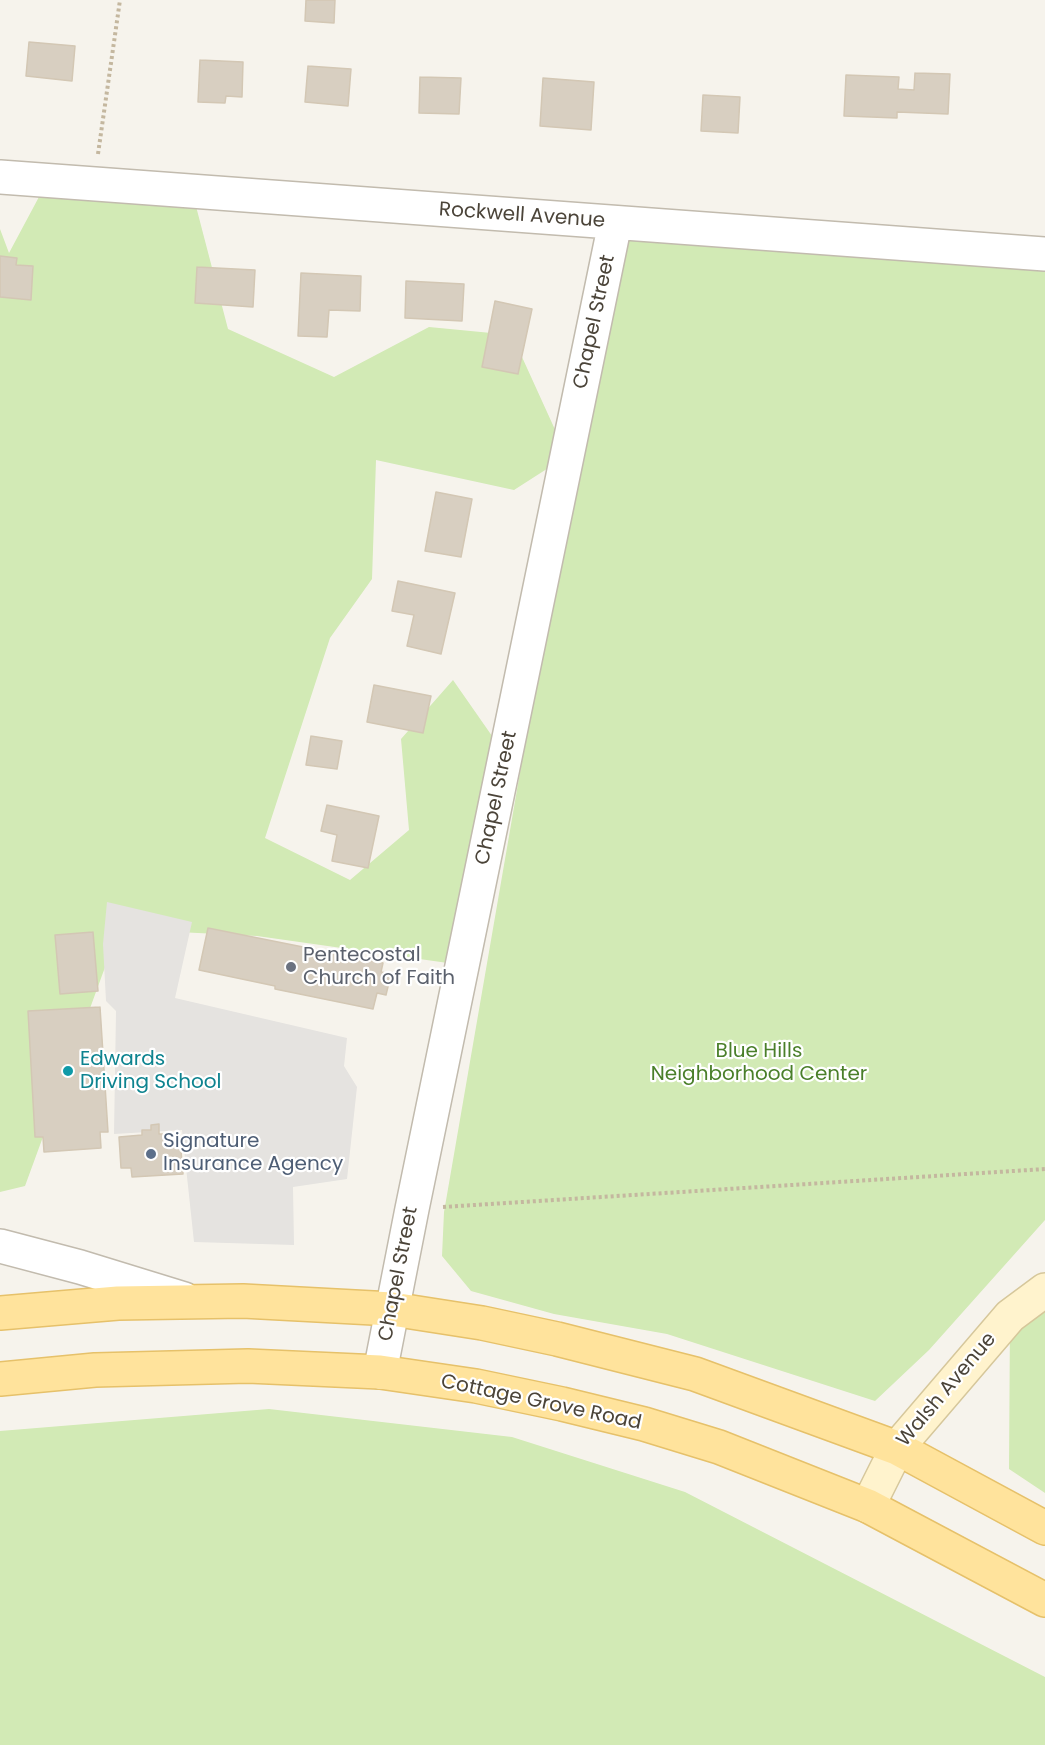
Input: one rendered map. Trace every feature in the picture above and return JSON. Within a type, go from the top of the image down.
[{"type":"main road","points":[[0,1313],[118,1303],[243,1301],[392,1309],[482,1323],[557,1339],[695,1374],[897,1448],[1045,1528]]},
{"type":"main road","name":"Cottage Grove Road","points":[[0,1379],[95,1370],[248,1366],[380,1372],[476,1386],[644,1424],[719,1447],[868,1506],[1045,1600]]},
{"type":"street","name":"Rockwell Avenue","points":[[0,177],[1045,254]]},
{"type":"street","name":"Chapel Street","points":[[380,1372],[615,223]]},
{"type":"street","points":[[0,1246],[80,1267],[197,1303]]},
{"type":"street","name":"Walsh Avenue","points":[[868,1506],[897,1448],[1010,1316],[1045,1290]]},
{"type":"path","points":[[93,184],[120,0]]},
{"type":"path","points":[[412,1209],[1045,1169]]},
{"type":"green space","points":[[48,180],[192,191],[228,329],[334,377],[429,327],[512,335],[567,456],[514,490],[376,460],[372,579],[330,638],[265,838],[350,880],[409,830],[401,739],[453,680],[506,756],[462,965],[257,936],[119,929],[25,1186],[0,1192],[0,229],[9,253]]},
{"type":"green space","name":"Blue Hills Neighborhood Center","points":[[615,223],[1045,254],[1045,1220],[929,1350],[875,1401],[667,1334],[554,1314],[471,1291],[442,1256],[444,1212]]},
{"type":"green space","points":[[1045,1290],[1045,1493],[1009,1469],[1010,1316]]},
{"type":"green space","points":[[269,1409],[512,1437],[685,1492],[1045,1677],[1045,1745],[0,1745],[0,1431]]},
{"type":"shaded area","points":[[107,902],[192,922],[175,998],[347,1038],[344,1066],[357,1087],[347,1179],[293,1187],[294,1245],[194,1242],[182,1130],[114,1134],[116,1011],[106,1001],[103,944]]},
{"type":"building","points":[[306,0],[335,0],[334,23],[305,21]]},
{"type":"building","points":[[29,42],[75,46],[72,81],[26,76]]},
{"type":"building","points":[[200,60],[243,62],[242,97],[226,96],[225,103],[198,102]]},
{"type":"building","points":[[308,66],[351,69],[348,106],[305,102]]},
{"type":"building","points":[[915,73],[950,74],[948,114],[897,112],[897,118],[844,116],[846,75],[899,77],[898,89],[914,90]]},
{"type":"building","points":[[420,77],[461,78],[459,114],[419,113]]},
{"type":"building","points":[[543,78],[594,82],[591,130],[540,126]]},
{"type":"building","points":[[703,95],[740,97],[738,133],[701,131]]},
{"type":"building","points":[[0,256],[17,258],[16,265],[33,266],[31,300],[0,297]]},
{"type":"building","points":[[197,267],[255,270],[253,307],[195,303]]},
{"type":"building","points":[[301,273],[361,276],[360,311],[329,310],[327,337],[298,336]]},
{"type":"building","points":[[406,281],[464,284],[462,321],[405,318]]},
{"type":"building","points":[[495,301],[532,309],[518,374],[482,367]]},
{"type":"building","points":[[436,492],[472,499],[461,557],[425,551]]},
{"type":"building","points":[[398,581],[455,593],[441,654],[407,646],[414,615],[392,611]]},
{"type":"building","points":[[374,685],[431,696],[423,733],[367,722]]},
{"type":"building","points":[[311,736],[342,741],[337,769],[306,765]]},
{"type":"building","points":[[327,805],[379,816],[368,868],[332,861],[337,835],[321,831]]},
{"type":"building","name":"Pentecostal Church of Faith","points":[[208,928],[383,963],[381,972],[391,974],[386,995],[377,993],[373,1009],[275,989],[275,986],[199,970]]},
{"type":"building","points":[[93,932],[98,991],[60,994],[55,935]]},
{"type":"building","name":"Edwards Driving School","points":[[100,1007],[108,1132],[100,1132],[101,1148],[44,1152],[43,1137],[35,1137],[28,1011]]},
{"type":"building","name":"Signature Insurance Agency","points":[[159,1124],[159,1134],[167,1134],[167,1140],[180,1139],[183,1174],[132,1177],[131,1168],[121,1168],[119,1137],[142,1135],[142,1130],[151,1130],[151,1125]]},
{"type":"place","name":"Pentecostal Church of Faith","points":[[291,967]]},
{"type":"place","name":"Edwards Driving School","points":[[68,1071]]},
{"type":"place","name":"Signature Insurance Agency","points":[[151,1154]]}]
